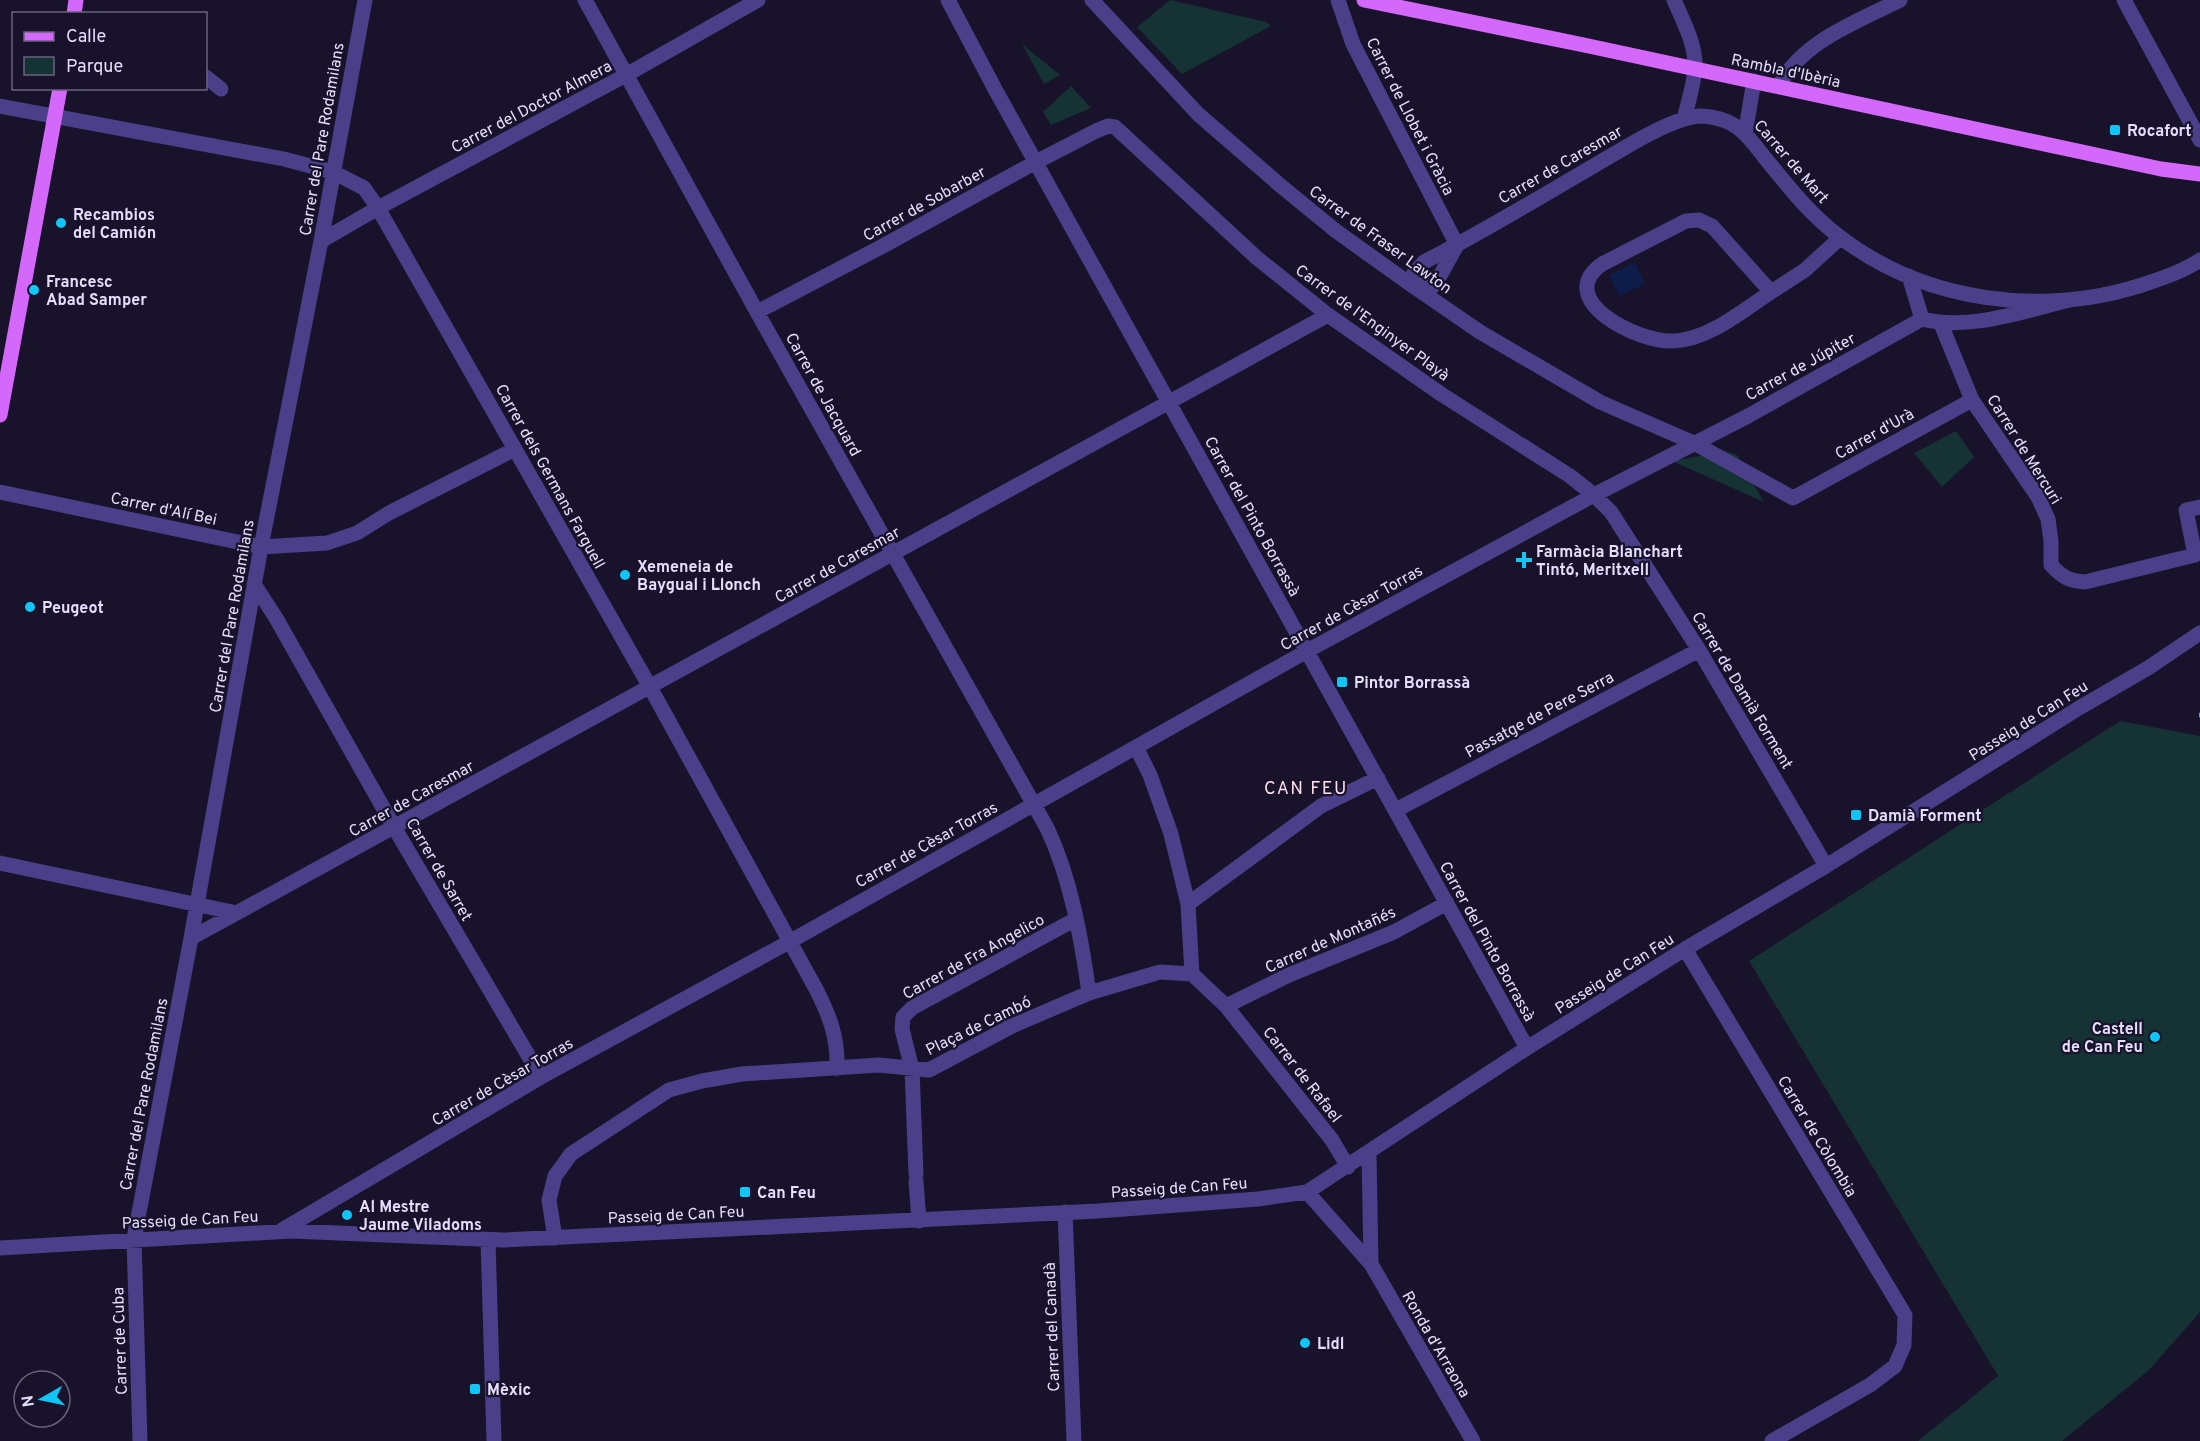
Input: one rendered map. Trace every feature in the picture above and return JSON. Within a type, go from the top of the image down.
[{"type":"main road","name":"Rambla d'Ibèria","points":[[1364,0],[1695,68],[2151,167],[2200,174]]},
{"type":"main road","points":[[0,415],[60,90]]},
{"type":"street","name":"Carrer del Pare Rodamilans","points":[[134,1239],[197,906],[254,584],[365,0]]},
{"type":"street","name":"Carrer de Jacquard","points":[[585,0],[1057,850],[1076,919],[1089,993]]},
{"type":"street","name":"Carrer del Doctor Almera","points":[[321,241],[378,208],[627,75],[758,0]]},
{"type":"street","name":"Carrer del Pinto Borrassà","points":[[948,0],[1527,1048]]},
{"type":"street","name":"Carrer de Fraser Lawton","points":[[1092,0],[1206,121],[1327,223],[1410,284],[1480,332],[1600,402],[1694,443],[1793,498]]},
{"type":"street","name":"Carrer de Llobet i Gràcia","points":[[1338,0],[1353,44],[1366,71],[1457,245]]},
{"type":"street","points":[[1674,0],[1689,35],[1695,68],[1684,119]]},
{"type":"street","points":[[1779,87],[1785,73],[1796,60],[1807,52],[1830,36],[1900,0]]},
{"type":"street","points":[[2124,0],[2200,140]]},
{"type":"street","points":[[207,78],[222,89]]},
{"type":"street","points":[[1744,134],[1754,81]]},
{"type":"street","points":[[0,106],[284,159],[333,172]]},
{"type":"street","name":"Carrer de Mart","points":[[1684,119],[1699,116],[1713,117],[1737,126],[1803,204],[1840,238],[1885,265],[1952,292],[2016,301],[2070,300]]},
{"type":"street","name":"Carrer de Caresmar","points":[[1410,284],[1414,273],[1424,262],[1638,140],[1684,119]]},
{"type":"street","name":"Carrer de Sobarber","points":[[757,312],[1036,162],[1108,126]]},
{"type":"street","name":"Carrer de l'Enginyer Playà","points":[[1108,126],[1119,130],[1169,179],[1257,258],[1328,315],[1441,394],[1570,476],[1611,512],[1625,534]]},
{"type":"street","name":"Carrer dels Germans Farguell","points":[[333,172],[364,188],[378,208],[650,687],[816,989],[832,1023],[837,1069]]},
{"type":"street","points":[[1771,292],[1712,226],[1699,220],[1686,220],[1602,264],[1591,271],[1587,285],[1589,300],[1598,310],[1634,334],[1672,341],[1691,339],[1714,328],[1771,292],[1805,270],[1840,238]]},
{"type":"street","points":[[1410,284],[1433,286],[1457,245]]},
{"type":"street","name":"Carrer de Mart","points":[[1941,324],[1989,319],[2070,300],[2113,294],[2185,270],[2200,260]]},
{"type":"street","points":[[1909,276],[1922,319],[1941,324]]},
{"type":"street","name":"Carrer de Caresmar","points":[[191,938],[1328,315]]},
{"type":"street","name":"Carrer de Júpiter","points":[[1694,443],[1922,319]]},
{"type":"street","name":"Carrer de Mercuri","points":[[1941,324],[1972,400],[2038,497],[2048,519],[2051,565],[2061,576],[2071,581],[2085,582],[2195,555],[2186,510],[2200,507]]},
{"type":"street","name":"Carrer d'Urà","points":[[1793,498],[1972,400]]},
{"type":"street","points":[[1594,495],[1694,443]]},
{"type":"street","name":"Carrer d'Alí Bei","points":[[0,492],[261,547],[327,543],[357,533],[388,513],[515,449]]},
{"type":"street","name":"Carrer de Cèsar Torras","points":[[280,1232],[541,1077],[789,942],[1307,651],[1594,495]]},
{"type":"street","name":"Carrer de Damià Forment","points":[[1625,534],[1699,650],[1826,866]]},
{"type":"street","name":"Carrer de Sarret","points":[[254,584],[276,618],[394,827],[541,1077]]},
{"type":"street","name":"Passeig de Can Feu","points":[[0,1248],[280,1232],[488,1240],[555,1238],[919,1221],[1258,1200],[1307,1192],[1369,1154],[1527,1048],[1826,866],[2079,708],[2148,668],[2200,633]]},
{"type":"street","name":"Passatge de Pere Serra","points":[[1396,810],[1699,650]]},
{"type":"street","points":[[1136,747],[1150,775],[1171,834],[1188,904],[1192,974]]},
{"type":"street","points":[[1188,904],[1321,806],[1378,778]]},
{"type":"street","points":[[0,864],[237,913]]},
{"type":"street","name":"Carrer de Montañés","points":[[1226,1006],[1289,975],[1394,932],[1447,903]]},
{"type":"street","name":"Carrer de Fra Angelico","points":[[912,1069],[902,1029],[903,1017],[912,1008],[1076,919]]},
{"type":"street","name":"Carrer de Còlombia","points":[[1685,950],[1905,1315],[1904,1345],[1895,1366],[1870,1385],[1772,1441]]},
{"type":"street","name":"Plaça de Cambó","points":[[919,1221],[912,1069],[928,1070],[1012,1026],[1089,993],[1160,972],[1192,974]]},
{"type":"street","name":"Carrer de Rafael","points":[[1192,974],[1226,1006],[1332,1140],[1348,1167]]},
{"type":"street","points":[[555,1238],[549,1200],[555,1176],[571,1154],[669,1090],[742,1074],[879,1065],[912,1069]]},
{"type":"street","name":"Ronda d'Arraona","points":[[1369,1154],[1371,1264]]},
{"type":"street","name":"Ronda d'Arraona","points":[[1307,1192],[1371,1264],[1473,1441]]},
{"type":"street","name":"Carrer del Canadà","points":[[1065,1212],[1074,1441]]},
{"type":"street","name":"Carrer de Cuba","points":[[134,1239],[140,1441]]},
{"type":"street","points":[[488,1240],[494,1441]]},
{"type":"green space","points":[[1170,0],[1266,22],[1271,26],[1182,74],[1137,27]]},
{"type":"green space","points":[[1022,44],[1060,75],[1044,84]]},
{"type":"green space","points":[[1071,86],[1091,108],[1051,125],[1043,112]]},
{"type":"green space","points":[[1956,431],[1974,457],[1942,487],[1914,453]]},
{"type":"green space","points":[[1726,451],[1737,455],[1764,502],[1672,461]]},
{"type":"green space","points":[[2120,721],[2200,736],[2200,1312],[2149,1370],[2062,1441],[1918,1441],[1998,1376],[1749,961]]},
{"type":"water","points":[[1635,262],[1645,284],[1619,296],[1609,275]]},
{"type":"place","name":"Rocafort","points":[[2115,130]]},
{"type":"place","name":"Recambios del Camión","points":[[61,223]]},
{"type":"place","name":"Francesc Abad Samper","points":[[34,290]]},
{"type":"place","name":"Farmàcia Blanchart Tintó, Meritxell","points":[[1524,560]]},
{"type":"place","name":"Xemeneia de Baygual i Llonch","points":[[625,575]]},
{"type":"place","name":"Peugeot","points":[[30,607]]},
{"type":"place","name":"Pintor Borrassà","points":[[1342,682]]},
{"type":"place","name":"Damià Forment","points":[[1856,815]]},
{"type":"place","name":"Castell de Can Feu","points":[[2155,1037]]},
{"type":"place","name":"Can Feu","points":[[745,1192]]},
{"type":"place","name":"Al Mestre Jaume Viladoms","points":[[347,1215]]},
{"type":"place","name":"Lidl","points":[[1305,1343]]},
{"type":"place","name":"Mèxic","points":[[475,1389]]},
{"type":"district","name":"CAN FEU","points":[[1306,788]]}]
